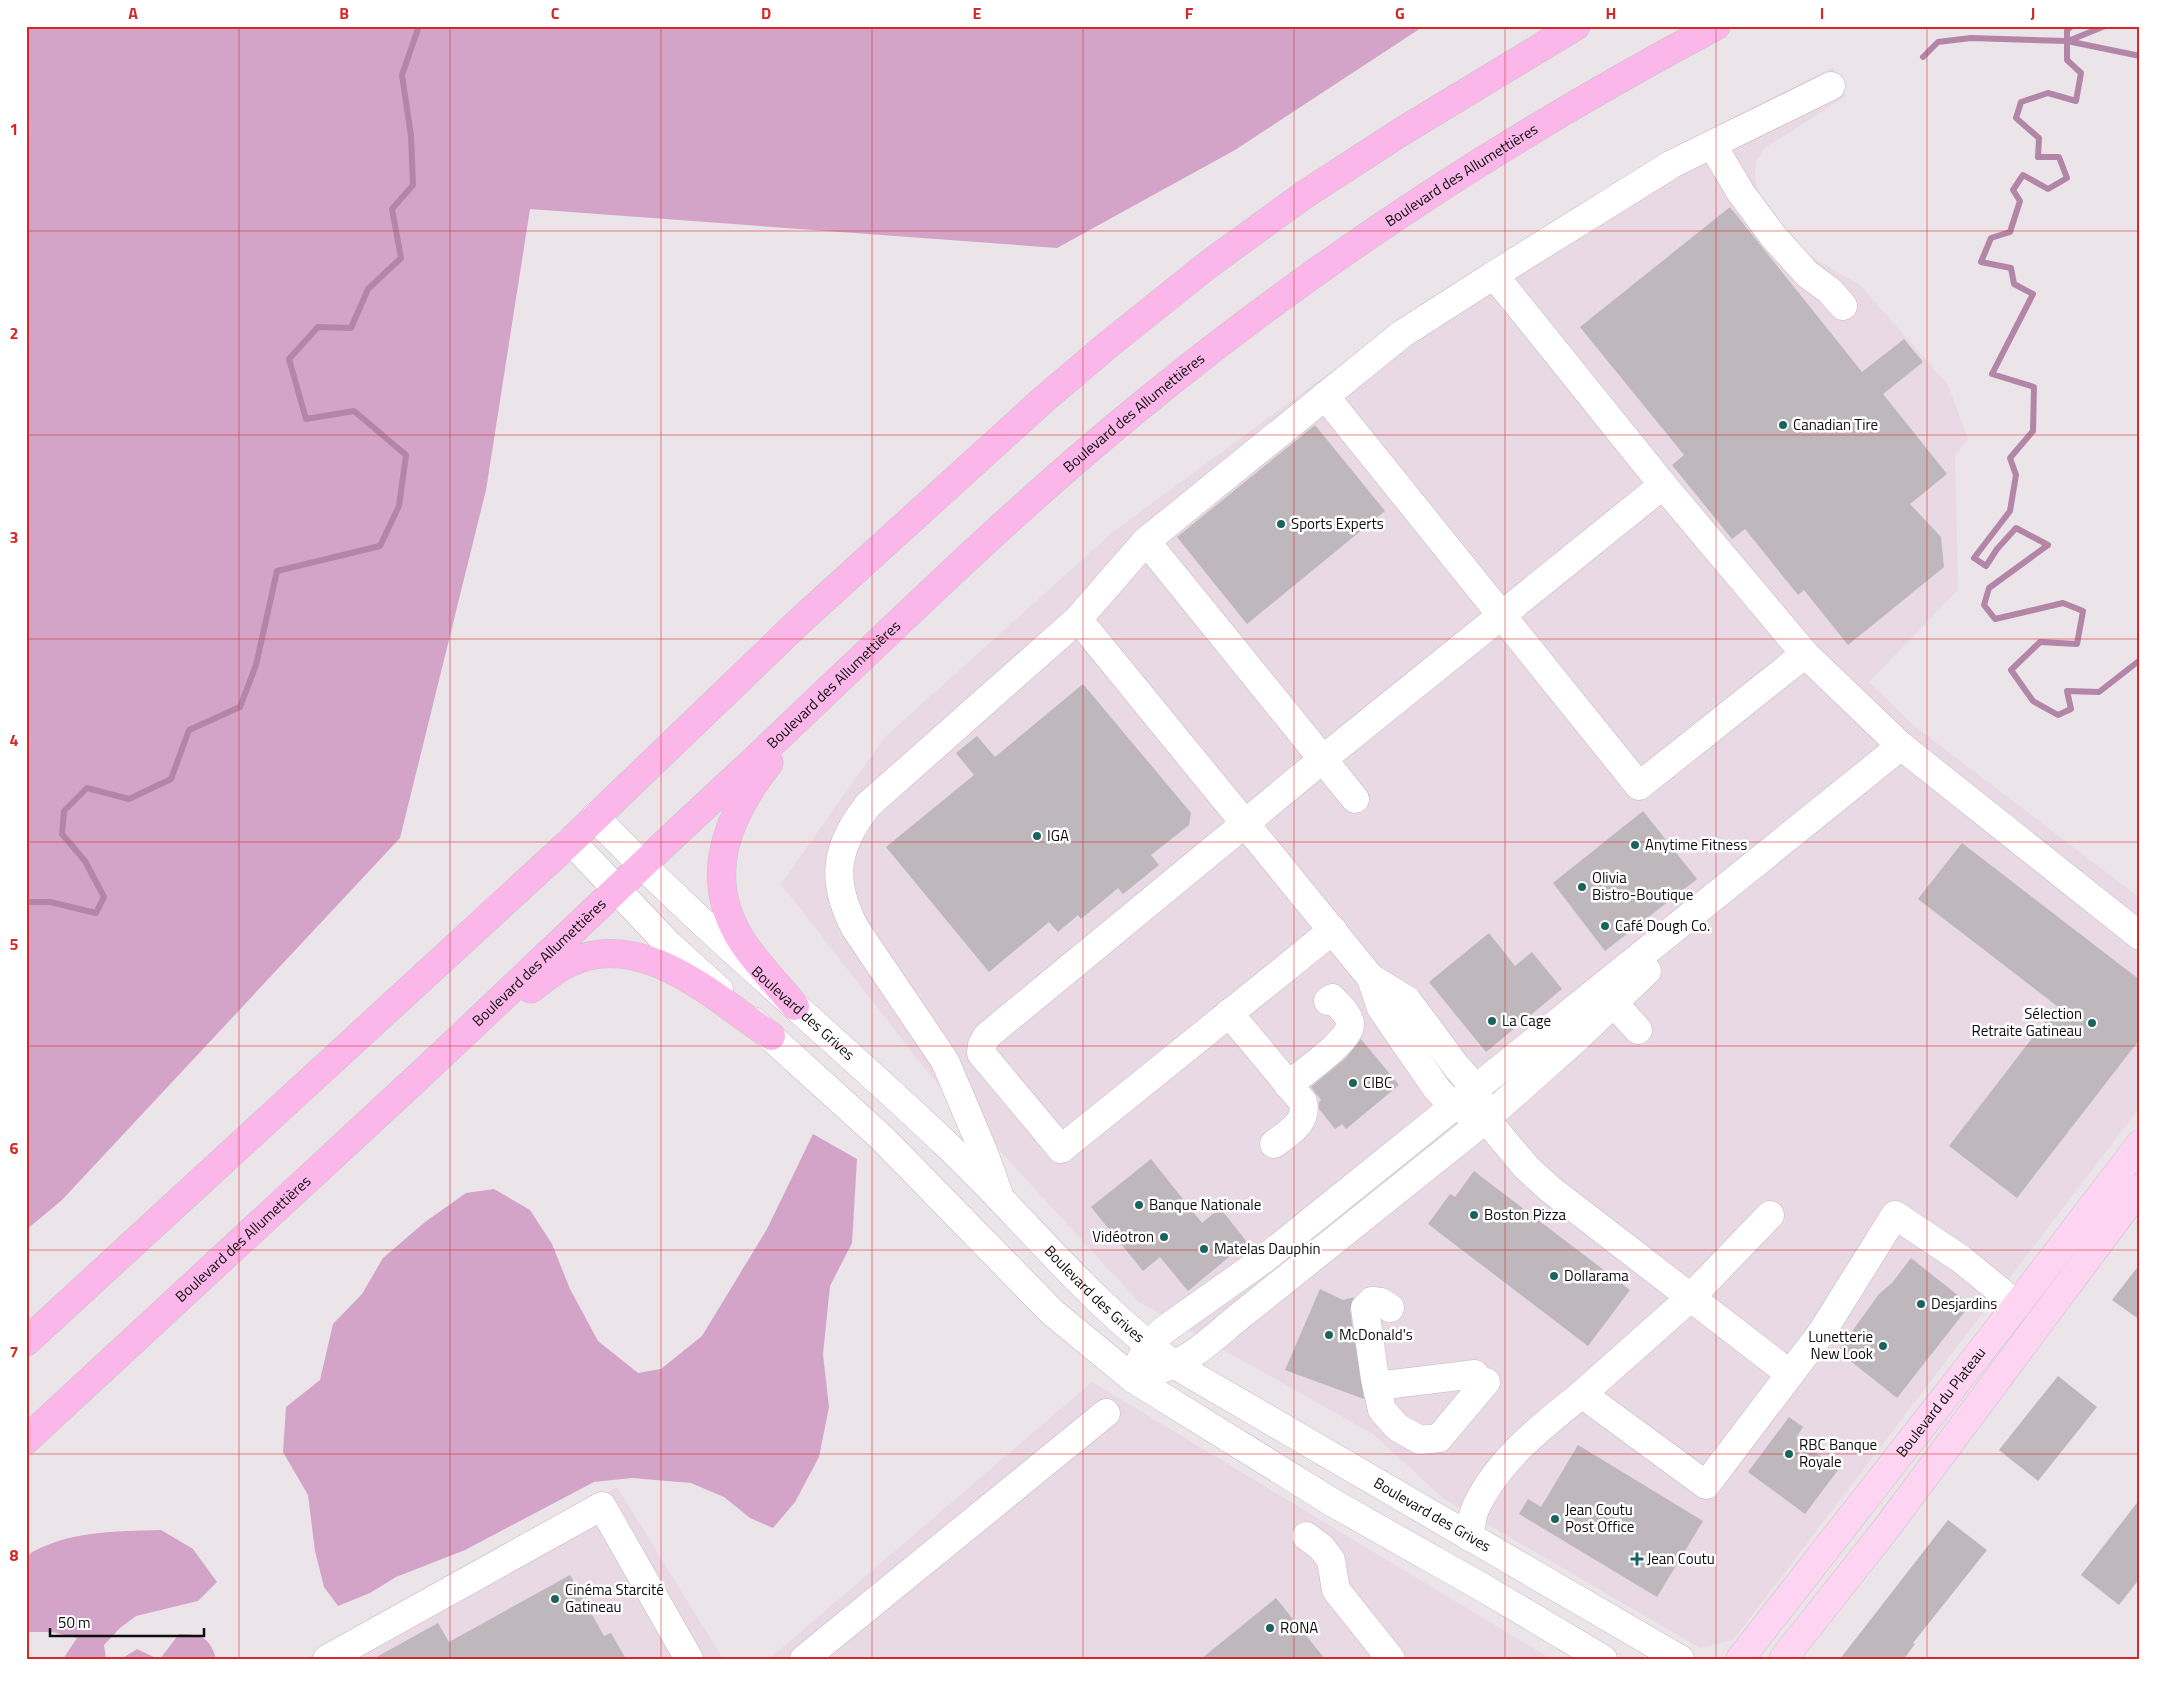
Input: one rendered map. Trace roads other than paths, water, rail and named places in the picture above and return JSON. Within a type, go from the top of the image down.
[{"type":"highway","points":[[26,1342],[571,840],[802,619],[1043,400],[1116,338],[1209,264],[1304,195],[1401,132],[1576,26]]},
{"type":"highway","name":"Boulevard des Allumettières","points":[[26,1440],[419,1076],[616,888],[1046,486],[1144,403],[1302,282],[1476,164],[1644,65],[1716,26]]},
{"type":"highway","points":[[795,1006],[740,938],[728,913],[722,896],[723,851],[729,828],[740,804],[758,777],[818,701]]},
{"type":"highway","points":[[419,1076],[558,969],[586,956],[605,953],[626,954],[666,966],[771,1036]]},
{"type":"main road","name":"Boulevard du Plateau","points":[[1740,1659],[2140,1144]]},
{"type":"main road","name":"Boulevard du Plateau","points":[[1783,1659],[1885,1530],[2140,1188]]},
{"type":"street","points":[[1001,1201],[984,1152],[945,1061],[846,912],[838,877],[843,848],[856,819],[868,804],[1078,619],[1146,541],[1402,334],[1672,164],[1832,86]]},
{"type":"street","points":[[1712,146],[1741,193],[1773,236],[1806,274],[1830,291],[1843,306]]},
{"type":"street","points":[[1494,275],[1663,485],[1805,654],[1901,746],[2140,936]]},
{"type":"street","points":[[1325,396],[1639,786],[1805,654]]},
{"type":"street","points":[[1333,930],[1061,1149],[982,1053],[982,1045],[987,1036],[1323,760],[1663,485]]},
{"type":"street","points":[[1146,541],[1355,799]]},
{"type":"street","points":[[1078,619],[1244,825],[1333,930],[1370,978],[1381,1008],[1437,1089],[1453,1106],[1486,1119]]},
{"type":"street","points":[[1132,1378],[1148,1345],[1164,1330],[1264,1259],[1475,1088],[1607,996],[1681,939],[1723,890],[1901,746]]},
{"type":"street","name":"Boulevard des Grives","points":[[595,817],[641,865],[892,1093],[954,1152],[1083,1286],[1148,1345],[1175,1365],[1680,1659]]},
{"type":"street","points":[[571,840],[670,945],[882,1138],[1052,1312],[1132,1378],[1335,1504],[1480,1586],[1603,1659]]},
{"type":"street","points":[[1370,978],[1407,1000],[1456,1066],[1475,1088],[1486,1119],[1526,1167],[1550,1189],[1790,1374]]},
{"type":"street","points":[[1607,996],[1638,1030]]},
{"type":"street","points":[[1132,1378],[1175,1365],[1195,1354],[1243,1313],[1486,1119],[1578,1038],[1607,996]]},
{"type":"street","points":[[1288,1084],[1336,1046],[1350,1029],[1350,1022],[1347,1016],[1332,998],[1328,1001]]},
{"type":"street","points":[[1229,1014],[1303,1102],[1304,1110],[1300,1123],[1274,1144]]},
{"type":"street","points":[[1468,1537],[1475,1508],[1511,1456],[1530,1436],[1582,1394],[1690,1298],[1770,1215]]},
{"type":"street","points":[[1582,1394],[1706,1485],[1822,1332],[1895,1215],[1960,1259],[2017,1304]]},
{"type":"street","points":[[1380,1398],[1481,1378],[1457,1419],[1439,1438],[1420,1440],[1397,1427],[1380,1398],[1365,1308],[1372,1301],[1381,1302],[1390,1308]]},
{"type":"street","points":[[804,1659],[1106,1412]]},
{"type":"street","points":[[327,1659],[602,1506],[689,1659]]},
{"type":"street","points":[[1306,1536],[1321,1547],[1331,1560],[1336,1590],[1391,1659]]},
{"type":"waterway","points":[[26,902],[50,902],[96,913],[104,897],[85,861],[62,834],[64,811],[87,788],[129,799],[171,779],[189,730],[240,707],[256,665],[277,571],[380,546],[399,506],[406,455],[354,411],[306,419],[289,359],[318,327],[351,328],[368,289],[401,258],[392,209],[413,185],[411,136],[402,75],[419,26]]},
{"type":"waterway","points":[[2072,26],[2067,30],[2067,60],[2081,73],[2076,101],[2048,93],[2021,102],[2016,118],[2039,138],[2038,157],[2059,157],[2067,178],[2048,189],[2023,175],[2013,190],[2020,201],[2010,232],[1991,238],[1981,262],[2011,268],[2014,284],[2033,294],[1992,374],[2034,387],[2033,431],[2010,458],[2016,475],[2010,511],[1974,558],[1986,566],[1997,549],[2016,528],[2048,545],[1989,588],[1984,605],[1995,619],[2063,603],[2083,611],[2077,644],[2040,642],[2011,670],[2033,701],[2058,715],[2071,709],[2067,691],[2099,692],[2140,660]]},
{"type":"waterway","points":[[2068,41],[2105,26]]},
{"type":"waterway","points":[[1923,57],[1938,42],[1971,38],[2067,41],[2140,56]]},
{"type":"place","name":"Canadian Tire","points":[[1783,425]]},
{"type":"place","name":"Sports Experts","points":[[1281,524]]},
{"type":"place","name":"IGA","points":[[1037,836]]},
{"type":"place","name":"Anytime Fitness","points":[[1635,845]]},
{"type":"place","name":"Olivia Bistro-Boutique","points":[[1582,887]]},
{"type":"place","name":"Café Dough Co.","points":[[1605,926]]},
{"type":"place","name":"La Cage","points":[[1492,1021]]},
{"type":"place","name":"Sélection Retraite Gatineau","points":[[2092,1023]]},
{"type":"place","name":"CIBC","points":[[1353,1083]]},
{"type":"place","name":"Banque Nationale","points":[[1139,1205]]},
{"type":"place","name":"Boston Pizza","points":[[1474,1215]]},
{"type":"place","name":"Vidéotron","points":[[1164,1237]]},
{"type":"place","name":"Matelas Dauphin","points":[[1204,1249]]},
{"type":"place","name":"Dollarama","points":[[1554,1276]]},
{"type":"place","name":"Desjardins","points":[[1921,1304]]},
{"type":"place","name":"McDonald's","points":[[1329,1335]]},
{"type":"place","name":"Lunetterie New Look","points":[[1883,1346]]},
{"type":"place","name":"RBC Banque Royale","points":[[1789,1454]]},
{"type":"place","name":"Jean Coutu Post Office","points":[[1555,1519]]},
{"type":"place","name":"Jean Coutu","points":[[1637,1559]]},
{"type":"place","name":"Cinéma Starcité Gatineau","points":[[555,1599]]},
{"type":"place","name":"RONA","points":[[1270,1628]]}]
